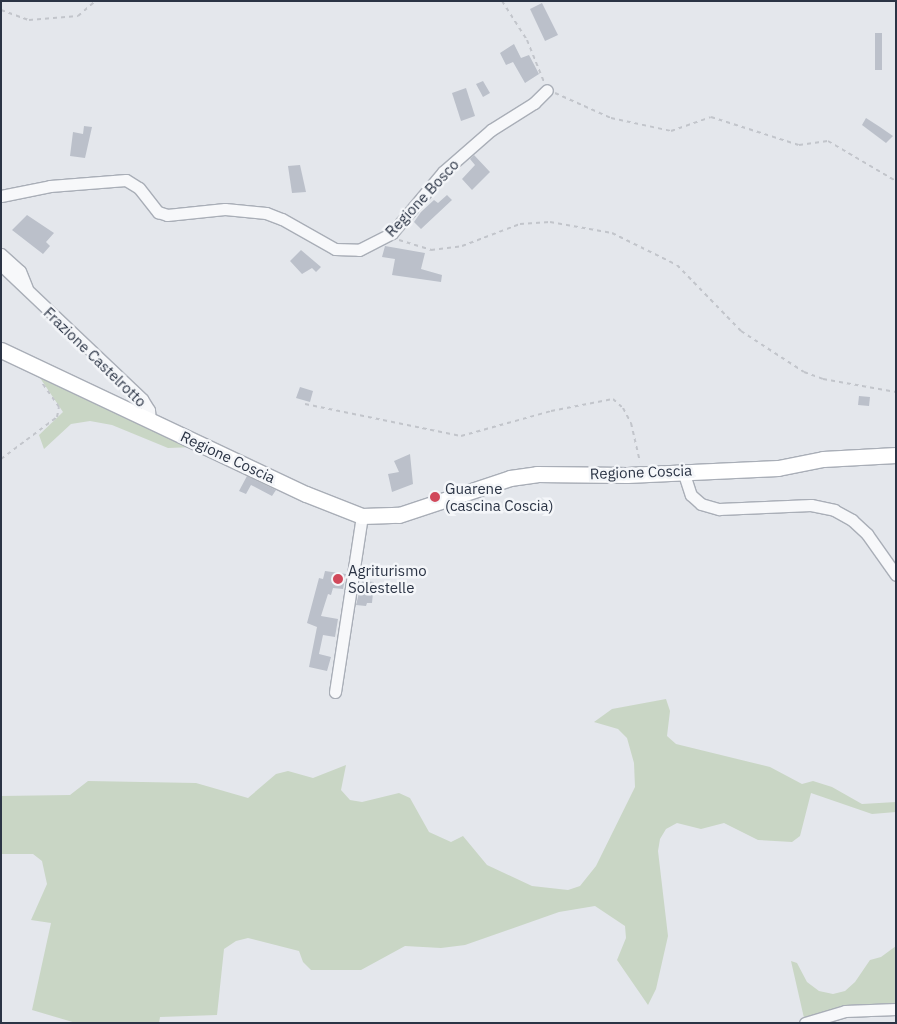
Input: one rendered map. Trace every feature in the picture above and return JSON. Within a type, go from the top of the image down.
[{"type":"main road","name":"Frazione Castelrotto","points":[[1,350],[150,421]]},
{"type":"main road","name":"Regione Coscia","points":[[150,421],[340,510],[362,516],[399,515],[519,477],[556,473],[658,473],[778,468],[823,459],[896,455]]},
{"type":"street","name":"Regione Bosco","points":[[1,196],[50,186],[126,180],[139,188],[158,212],[167,215],[225,209],[266,214],[282,219],[335,249],[359,250],[392,233],[443,172],[491,130],[534,103],[547,90]]},
{"type":"street","points":[[1,254],[20,272],[30,294]]},
{"type":"street","name":"Frazione Castelrotto","points":[[1,265],[142,399],[149,410],[150,421]]},
{"type":"street","points":[[682,471],[691,495],[700,504],[719,510],[811,505],[834,510],[852,520],[867,534],[896,575]]},
{"type":"street","points":[[336,692],[362,516]]},
{"type":"street","points":[[805,1023],[844,1011],[896,1009]]},
{"type":"path","points":[[1,10],[29,20],[78,16],[95,1]]},
{"type":"path","points":[[502,1],[527,40],[547,90],[611,118],[671,131],[711,117],[799,146],[828,141],[896,181]]},
{"type":"path","points":[[392,233],[404,243],[431,250],[462,246],[532,222],[581,225],[612,233],[677,265],[742,331],[804,372],[823,379],[896,392]]},
{"type":"path","points":[[1,459],[57,417],[59,407],[27,362]]},
{"type":"path","points":[[305,404],[460,436],[551,411],[613,399],[623,408],[631,423],[639,462],[658,473]]},
{"type":"green space","points":[[38,375],[195,447],[168,448],[112,425],[90,421],[71,424],[44,449],[39,435],[63,412]]},
{"type":"green space","points":[[666,699],[670,711],[667,736],[676,744],[770,767],[802,784],[813,781],[832,787],[862,804],[896,802],[896,812],[872,814],[811,793],[800,836],[792,842],[758,840],[724,823],[701,829],[677,823],[666,829],[660,839],[658,851],[668,936],[656,989],[648,1005],[617,960],[626,938],[625,926],[595,906],[559,912],[465,945],[441,948],[405,946],[361,970],[311,970],[303,962],[299,951],[248,938],[236,941],[224,949],[217,1015],[160,1017],[159,1023],[76,1023],[32,1010],[51,923],[31,920],[47,884],[42,861],[33,854],[1,854],[1,796],[70,795],[88,781],[196,783],[248,798],[276,774],[288,771],[313,778],[346,765],[341,790],[350,800],[362,802],[399,793],[410,798],[429,832],[451,842],[463,836],[487,865],[532,886],[568,890],[580,886],[596,866],[635,787],[634,763],[627,738],[618,729],[594,722],[612,709]]},
{"type":"green space","points":[[896,946],[896,1005],[847,1008],[804,1018],[791,961],[797,963],[807,982],[819,991],[833,994],[845,991],[855,982],[870,960],[881,957]]},
{"type":"building","points":[[542,3],[558,35],[545,41],[530,9]]},
{"type":"building","points":[[875,33],[882,33],[882,70],[875,70]]},
{"type":"building","points":[[514,44],[521,58],[529,55],[539,74],[525,83],[513,62],[506,65],[500,53]]},
{"type":"building","points":[[483,81],[490,93],[483,97],[476,84]]},
{"type":"building","points":[[466,88],[475,116],[461,121],[452,93]]},
{"type":"building","points":[[866,118],[893,136],[886,143],[862,125]]},
{"type":"building","points":[[84,126],[92,127],[85,158],[70,156],[73,132],[83,134]]},
{"type":"building","points":[[474,155],[490,172],[472,190],[462,179],[475,165],[470,159]]},
{"type":"building","points":[[300,165],[306,192],[292,193],[288,166]]},
{"type":"building","points":[[447,195],[452,200],[421,229],[414,222],[421,212],[434,200],[438,203]]},
{"type":"building","points":[[27,215],[54,233],[46,242],[50,246],[43,254],[12,230]]},
{"type":"building","points":[[385,246],[425,253],[421,269],[442,275],[441,282],[392,275],[395,259],[382,257]]},
{"type":"building","points":[[301,250],[321,267],[316,272],[312,268],[302,274],[290,261]]},
{"type":"building","points":[[300,387],[313,391],[310,402],[296,398]]},
{"type":"building","points":[[859,396],[870,397],[869,406],[858,405]]},
{"type":"building","points":[[410,454],[413,484],[392,492],[388,474],[399,472],[394,461]]},
{"type":"building","points":[[247,476],[276,490],[272,496],[251,485],[246,494],[239,491]]},
{"type":"building","points":[[325,571],[346,574],[343,589],[333,588],[331,595],[328,594],[321,616],[338,619],[335,637],[323,635],[319,654],[331,657],[327,671],[309,667],[317,627],[307,623],[319,578],[323,579]]},
{"type":"building","points":[[362,581],[374,582],[372,603],[367,603],[366,606],[356,605]]},
{"type":"place","name":"Guarene (cascina Coscia)","points":[[435,497]]},
{"type":"place","name":"Agriturismo Solestelle","points":[[338,579]]}]
